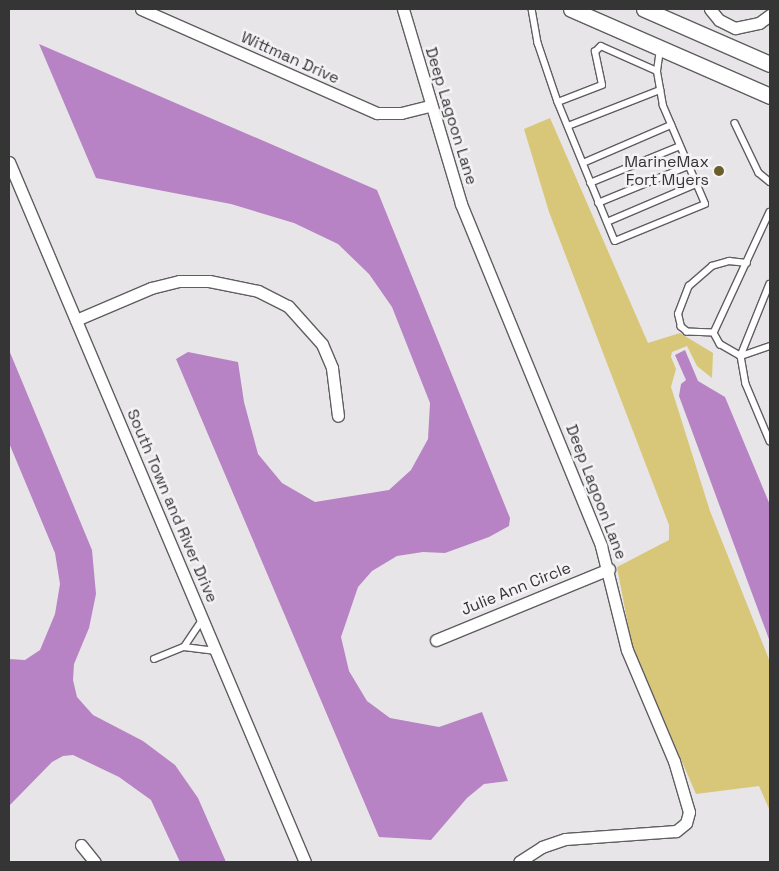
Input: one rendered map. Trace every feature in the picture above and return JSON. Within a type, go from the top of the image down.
[{"type":"main road","points":[[571,9],[770,96]]},
{"type":"main road","points":[[644,9],[770,64]]},
{"type":"street","name":"Wittman Drive","points":[[141,9],[377,113],[401,114],[430,106]]},
{"type":"street","name":"Deep Lagoon Lane","points":[[403,9],[430,106],[461,204],[609,569],[627,650],[687,799],[689,812],[686,823],[676,831],[565,839],[542,847],[519,862]]},
{"type":"street","points":[[710,9],[720,20],[730,26],[746,28],[770,15]]},
{"type":"street","name":"South Town and River Drive","points":[[9,162],[305,862]]},
{"type":"street","points":[[76,320],[151,288],[179,281],[209,282],[258,291],[288,306],[322,344],[332,368],[338,416]]},
{"type":"street","name":"Julie Ann Circle","points":[[436,640],[609,569]]},
{"type":"street","points":[[81,845],[95,862]]},
{"type":"lane","points":[[532,9],[538,43],[558,102],[615,241],[705,204],[671,126],[660,90],[657,71],[661,48]]},
{"type":"lane","points":[[558,102],[602,85],[595,52],[601,46],[657,71]]},
{"type":"lane","points":[[568,126],[660,90]]},
{"type":"lane","points":[[735,123],[759,173],[770,182]]},
{"type":"lane","points":[[583,163],[671,126]]},
{"type":"lane","points":[[590,183],[680,146]]},
{"type":"lane","points":[[598,202],[688,166]]},
{"type":"lane","points":[[606,222],[696,184]]},
{"type":"lane","points":[[714,333],[770,212]]},
{"type":"lane","points":[[714,333],[687,332],[681,328],[678,314],[689,286],[712,266],[729,261],[747,262]]},
{"type":"lane","points":[[770,284],[741,356],[746,384],[770,441]]},
{"type":"lane","points":[[714,333],[720,344],[741,356],[770,346]]},
{"type":"lane","points":[[184,647],[202,619]]},
{"type":"lane","points":[[154,659],[184,647],[216,651]]},
{"type":"shaded area","points":[[39,44],[377,190],[510,518],[509,526],[489,537],[445,553],[423,552],[397,556],[372,571],[358,587],[341,637],[349,671],[367,701],[390,718],[439,727],[482,712],[508,781],[484,784],[467,798],[431,840],[379,837],[176,359],[188,352],[238,362],[244,402],[258,454],[282,483],[315,502],[389,490],[411,470],[428,439],[430,403],[392,307],[369,274],[338,244],[294,223],[231,204],[96,178]]},
{"type":"shaded area","points":[[550,118],[648,343],[680,333],[713,353],[712,378],[697,366],[687,346],[672,352],[671,357],[676,369],[671,387],[710,511],[770,662],[770,811],[759,786],[696,794],[632,646],[617,567],[669,540],[669,525],[549,212],[524,129]]},
{"type":"shaded area","points":[[9,350],[92,550],[96,594],[89,628],[74,664],[73,680],[77,697],[93,715],[143,741],[175,765],[198,798],[226,862],[180,862],[151,800],[119,777],[73,755],[63,756],[52,762],[9,806],[9,659],[25,660],[40,650],[55,614],[60,584],[55,553],[9,443]]},
{"type":"shaded area","points":[[685,350],[698,381],[725,397],[770,505],[770,642],[679,396],[681,384],[686,380],[675,355]]},
{"type":"place","name":"MarineMax Fort Myers","points":[[719,171]]}]
